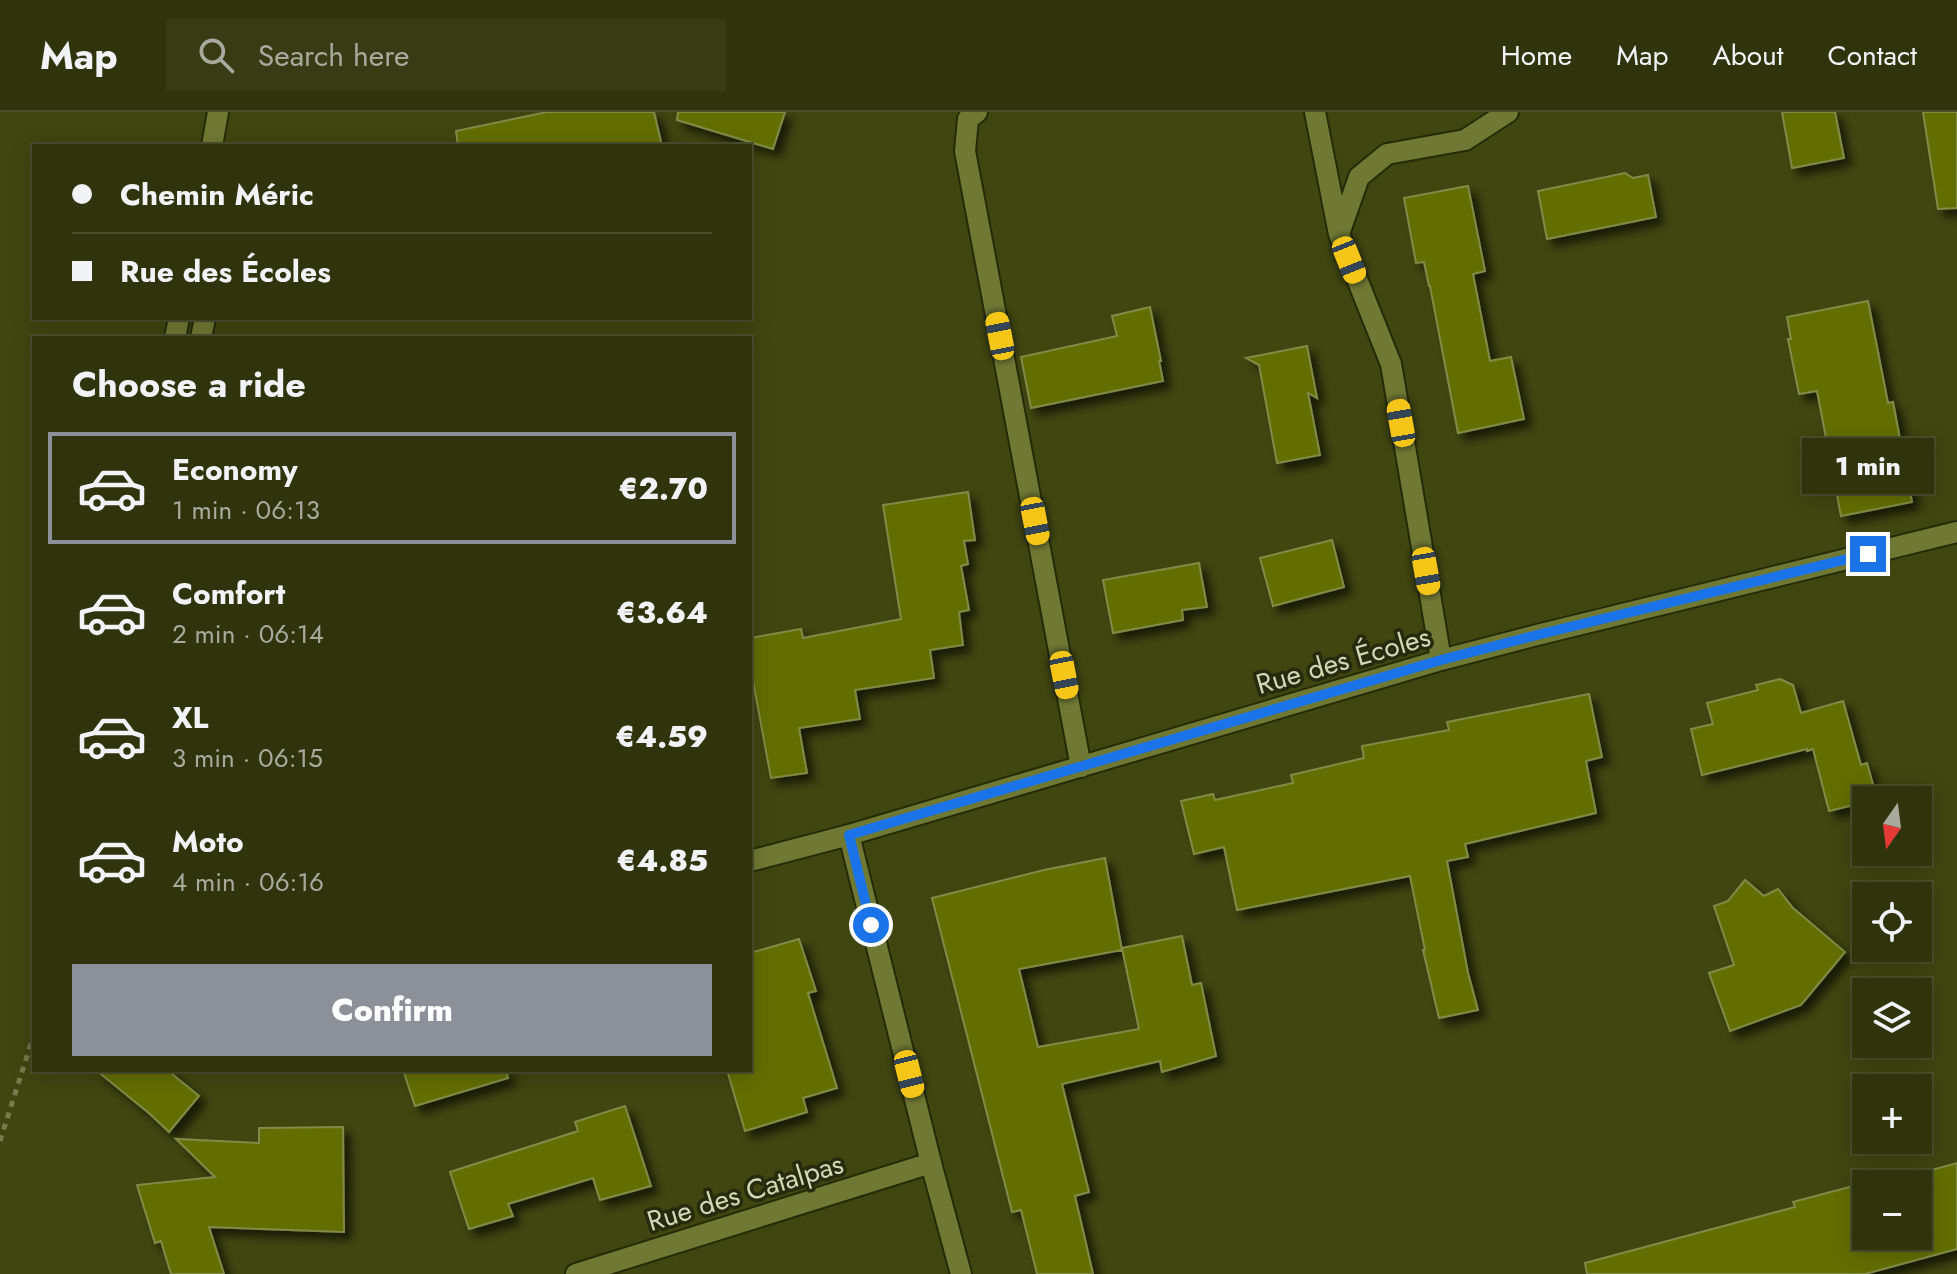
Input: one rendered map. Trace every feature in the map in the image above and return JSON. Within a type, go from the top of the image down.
[{"type":"street","points":[[212,144],[218,112]]},
{"type":"street","points":[[224,144],[228,112]]},
{"type":"street","points":[[977,112],[968,119],[965,151],[1081,767]]},
{"type":"street","points":[[1315,112],[1339,234],[1391,364],[1441,660]]},
{"type":"street","points":[[1339,234],[1359,177],[1387,154],[1465,140],[1508,112]]},
{"type":"street","name":"Rue des Écoles","points":[[752,860],[849,835],[1441,660],[1957,532]]},
{"type":"street","points":[[849,835],[961,1274]]},
{"type":"street","name":"Rue des Catalpas","points":[[576,1274],[931,1163]]},
{"type":"path","points":[[0,1141],[32,1040]]},
{"type":"building","points":[[547,112],[654,112],[662,144],[458,144],[456,131]]},
{"type":"building","points":[[678,112],[785,112],[773,149],[677,120]]},
{"type":"building","points":[[1782,112],[1835,112],[1844,158],[1792,168]]},
{"type":"building","points":[[1923,112],[1957,112],[1957,208],[1938,209]]},
{"type":"building","points":[[1625,173],[1633,178],[1648,175],[1656,217],[1547,239],[1538,191]]},
{"type":"building","points":[[1468,186],[1485,271],[1473,274],[1490,361],[1511,357],[1524,419],[1458,433],[1430,286],[1424,262],[1416,263],[1404,198]]},
{"type":"building","points":[[1868,301],[1888,403],[1893,402],[1912,502],[1841,516],[1817,391],[1799,394],[1787,317]]},
{"type":"building","points":[[1150,307],[1163,381],[1031,408],[1021,357],[1117,336],[1112,316]]},
{"type":"building","points":[[1307,346],[1317,398],[1308,393],[1320,455],[1277,463],[1259,365],[1246,358]]},
{"type":"building","points":[[968,492],[975,540],[964,541],[968,564],[961,566],[969,610],[959,612],[963,645],[930,650],[934,678],[855,690],[860,719],[799,728],[807,773],[771,778],[752,676],[752,638],[801,629],[803,638],[901,619],[883,505]]},
{"type":"building","points":[[1332,540],[1344,587],[1273,606],[1260,558]]},
{"type":"building","points":[[1199,563],[1207,607],[1182,610],[1183,620],[1113,633],[1103,580]]},
{"type":"building","points":[[1780,679],[1793,685],[1801,713],[1843,701],[1861,765],[1867,763],[1873,786],[1852,786],[1852,805],[1829,811],[1813,749],[1702,775],[1691,729],[1713,724],[1707,703],[1758,690],[1756,685]]},
{"type":"building","points":[[1589,694],[1602,757],[1586,761],[1596,813],[1465,844],[1468,857],[1447,861],[1478,1010],[1439,1018],[1410,876],[1237,910],[1224,847],[1194,854],[1181,801],[1213,794],[1215,800],[1293,783],[1291,775],[1364,758],[1362,746],[1449,730],[1447,722]]},
{"type":"building","points":[[1105,858],[1122,950],[1019,969],[1038,1047],[1139,1029],[1122,948],[1182,936],[1192,985],[1201,983],[1216,1056],[1162,1072],[1160,1061],[1062,1084],[1089,1192],[1075,1196],[1093,1274],[1037,1274],[1021,1210],[1012,1212],[932,898]]},
{"type":"building","points":[[1745,880],[1764,896],[1778,889],[1793,908],[1845,952],[1801,1005],[1730,1031],[1709,973],[1734,965],[1714,906],[1728,901]]},
{"type":"building","points":[[799,939],[816,991],[808,993],[837,1088],[803,1098],[807,1112],[745,1131],[728,1072],[752,1072],[752,952]]},
{"type":"building","points":[[98,1072],[169,1072],[199,1096],[169,1132]]},
{"type":"building","points":[[404,1072],[506,1072],[508,1078],[415,1106]]},
{"type":"building","points":[[625,1106],[651,1186],[600,1200],[593,1178],[508,1204],[513,1216],[469,1229],[450,1172],[578,1131],[575,1122]]},
{"type":"building","points":[[343,1127],[344,1232],[209,1227],[224,1274],[171,1274],[161,1241],[155,1243],[137,1185],[215,1177],[176,1139],[259,1143],[259,1128]]},
{"type":"building","points":[[1957,1163],[1957,1249],[1865,1274],[1587,1274],[1585,1263],[1795,1207],[1793,1202],[1852,1186],[1852,1250],[1932,1250],[1932,1170]]},
{"type":"route","points":[[871,925],[849,835],[1441,660],[1868,554]]}]
